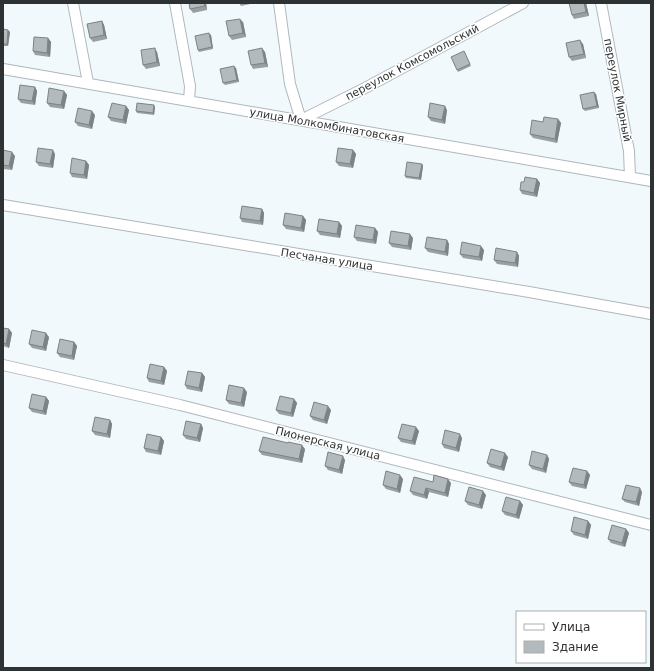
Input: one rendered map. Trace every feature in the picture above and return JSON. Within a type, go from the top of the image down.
[{"type":"street","points":[[73,3],[88,83]]},
{"type":"street","points":[[175,3],[190,86],[189,101]]},
{"type":"street","points":[[279,3],[290,84],[301,120]]},
{"type":"street","name":"переулок Комсомольский","points":[[301,120],[365,88],[523,3]]},
{"type":"street","name":"переулок Мирный","points":[[602,3],[629,151],[630,177]]},
{"type":"street","name":"улица Молкомбинатовская","points":[[3,68],[651,181]]},
{"type":"street","name":"Песчаная улица","points":[[3,205],[529,292],[651,314]]},
{"type":"street","name":"Пионерская улица","points":[[3,365],[180,405],[651,525]]},
{"type":"building","points":[[189,3],[204,3],[205,6],[190,9]]},
{"type":"building","points":[[569,3],[584,3],[586,12],[572,15]]},
{"type":"building","points":[[240,19],[243,33],[229,36],[226,21]]},
{"type":"building","points":[[102,21],[104,35],[90,38],[87,24]]},
{"type":"building","points":[[3,29],[8,30],[7,44],[3,44]]},
{"type":"building","points":[[209,33],[212,47],[198,50],[195,36]]},
{"type":"building","points":[[34,37],[48,38],[47,53],[33,51]]},
{"type":"building","points":[[580,40],[584,54],[569,57],[566,43]]},
{"type":"building","points":[[155,48],[157,62],[143,65],[141,50]]},
{"type":"building","points":[[262,48],[265,63],[251,65],[248,51]]},
{"type":"building","points":[[464,51],[470,64],[457,70],[451,57]]},
{"type":"building","points":[[234,66],[237,80],[223,83],[220,69]]},
{"type":"building","points":[[20,85],[35,87],[32,101],[18,99]]},
{"type":"building","points":[[49,88],[64,91],[61,105],[47,103]]},
{"type":"building","points":[[594,92],[597,106],[583,109],[580,95]]},
{"type":"building","points":[[112,103],[126,106],[123,120],[108,117]]},
{"type":"building","points":[[137,103],[154,105],[153,113],[136,111]]},
{"type":"building","points":[[430,103],[445,106],[442,120],[428,117]]},
{"type":"building","points":[[78,108],[92,111],[89,125],[75,122]]},
{"type":"building","points":[[544,117],[558,119],[555,139],[530,134],[532,120],[543,122]]},
{"type":"building","points":[[38,148],[53,150],[50,164],[36,162]]},
{"type":"building","points":[[338,148],[353,150],[350,164],[336,162]]},
{"type":"building","points":[[3,150],[12,152],[9,166],[3,165]]},
{"type":"building","points":[[72,158],[86,161],[84,175],[70,173]]},
{"type":"building","points":[[407,162],[422,164],[419,178],[405,176]]},
{"type":"building","points":[[525,177],[537,179],[534,193],[520,190],[521,182],[524,182]]},
{"type":"building","points":[[242,206],[262,209],[260,221],[240,218]]},
{"type":"building","points":[[285,213],[303,216],[301,228],[283,225]]},
{"type":"building","points":[[319,219],[339,222],[337,234],[317,231]]},
{"type":"building","points":[[356,225],[375,228],[373,240],[354,237]]},
{"type":"building","points":[[391,231],[410,234],[408,246],[389,243]]},
{"type":"building","points":[[427,237],[447,240],[445,252],[425,248]]},
{"type":"building","points":[[462,242],[481,246],[479,257],[460,254]]},
{"type":"building","points":[[496,248],[517,252],[515,263],[494,260]]},
{"type":"building","points":[[3,328],[9,329],[6,344],[3,343]]},
{"type":"building","points":[[32,330],[46,333],[43,347],[29,344]]},
{"type":"building","points":[[60,339],[74,342],[72,356],[57,353]]},
{"type":"building","points":[[150,364],[164,367],[161,381],[147,378]]},
{"type":"building","points":[[188,371],[202,373],[199,388],[185,385]]},
{"type":"building","points":[[229,385],[244,388],[241,403],[226,400]]},
{"type":"building","points":[[32,394],[46,397],[43,411],[29,408]]},
{"type":"building","points":[[280,396],[294,399],[291,413],[276,410]]},
{"type":"building","points":[[314,402],[328,406],[324,420],[310,416]]},
{"type":"building","points":[[95,417],[110,420],[107,434],[92,431]]},
{"type":"building","points":[[186,421],[201,424],[197,438],[183,435]]},
{"type":"building","points":[[402,424],[416,427],[412,441],[398,438]]},
{"type":"building","points":[[445,430],[460,434],[456,448],[442,444]]},
{"type":"building","points":[[147,434],[161,437],[158,451],[144,448]]},
{"type":"building","points":[[263,437],[302,445],[299,459],[259,451]]},
{"type":"building","points":[[491,449],[505,453],[501,467],[487,463]]},
{"type":"building","points":[[532,451],[547,455],[543,469],[529,465]]},
{"type":"building","points":[[328,452],[343,456],[339,470],[325,466]]},
{"type":"building","points":[[573,468],[587,471],[584,485],[569,482]]},
{"type":"building","points":[[386,471],[400,475],[397,489],[383,485]]},
{"type":"building","points":[[434,475],[448,479],[445,493],[426,488],[424,495],[410,491],[414,477],[433,482]]},
{"type":"building","points":[[626,485],[640,488],[636,502],[622,499]]},
{"type":"building","points":[[469,487],[483,491],[479,505],[465,501]]},
{"type":"building","points":[[506,497],[520,501],[516,515],[502,511]]},
{"type":"building","points":[[574,517],[588,521],[585,535],[571,531]]},
{"type":"building","points":[[612,525],[626,529],[622,543],[608,539]]}]
